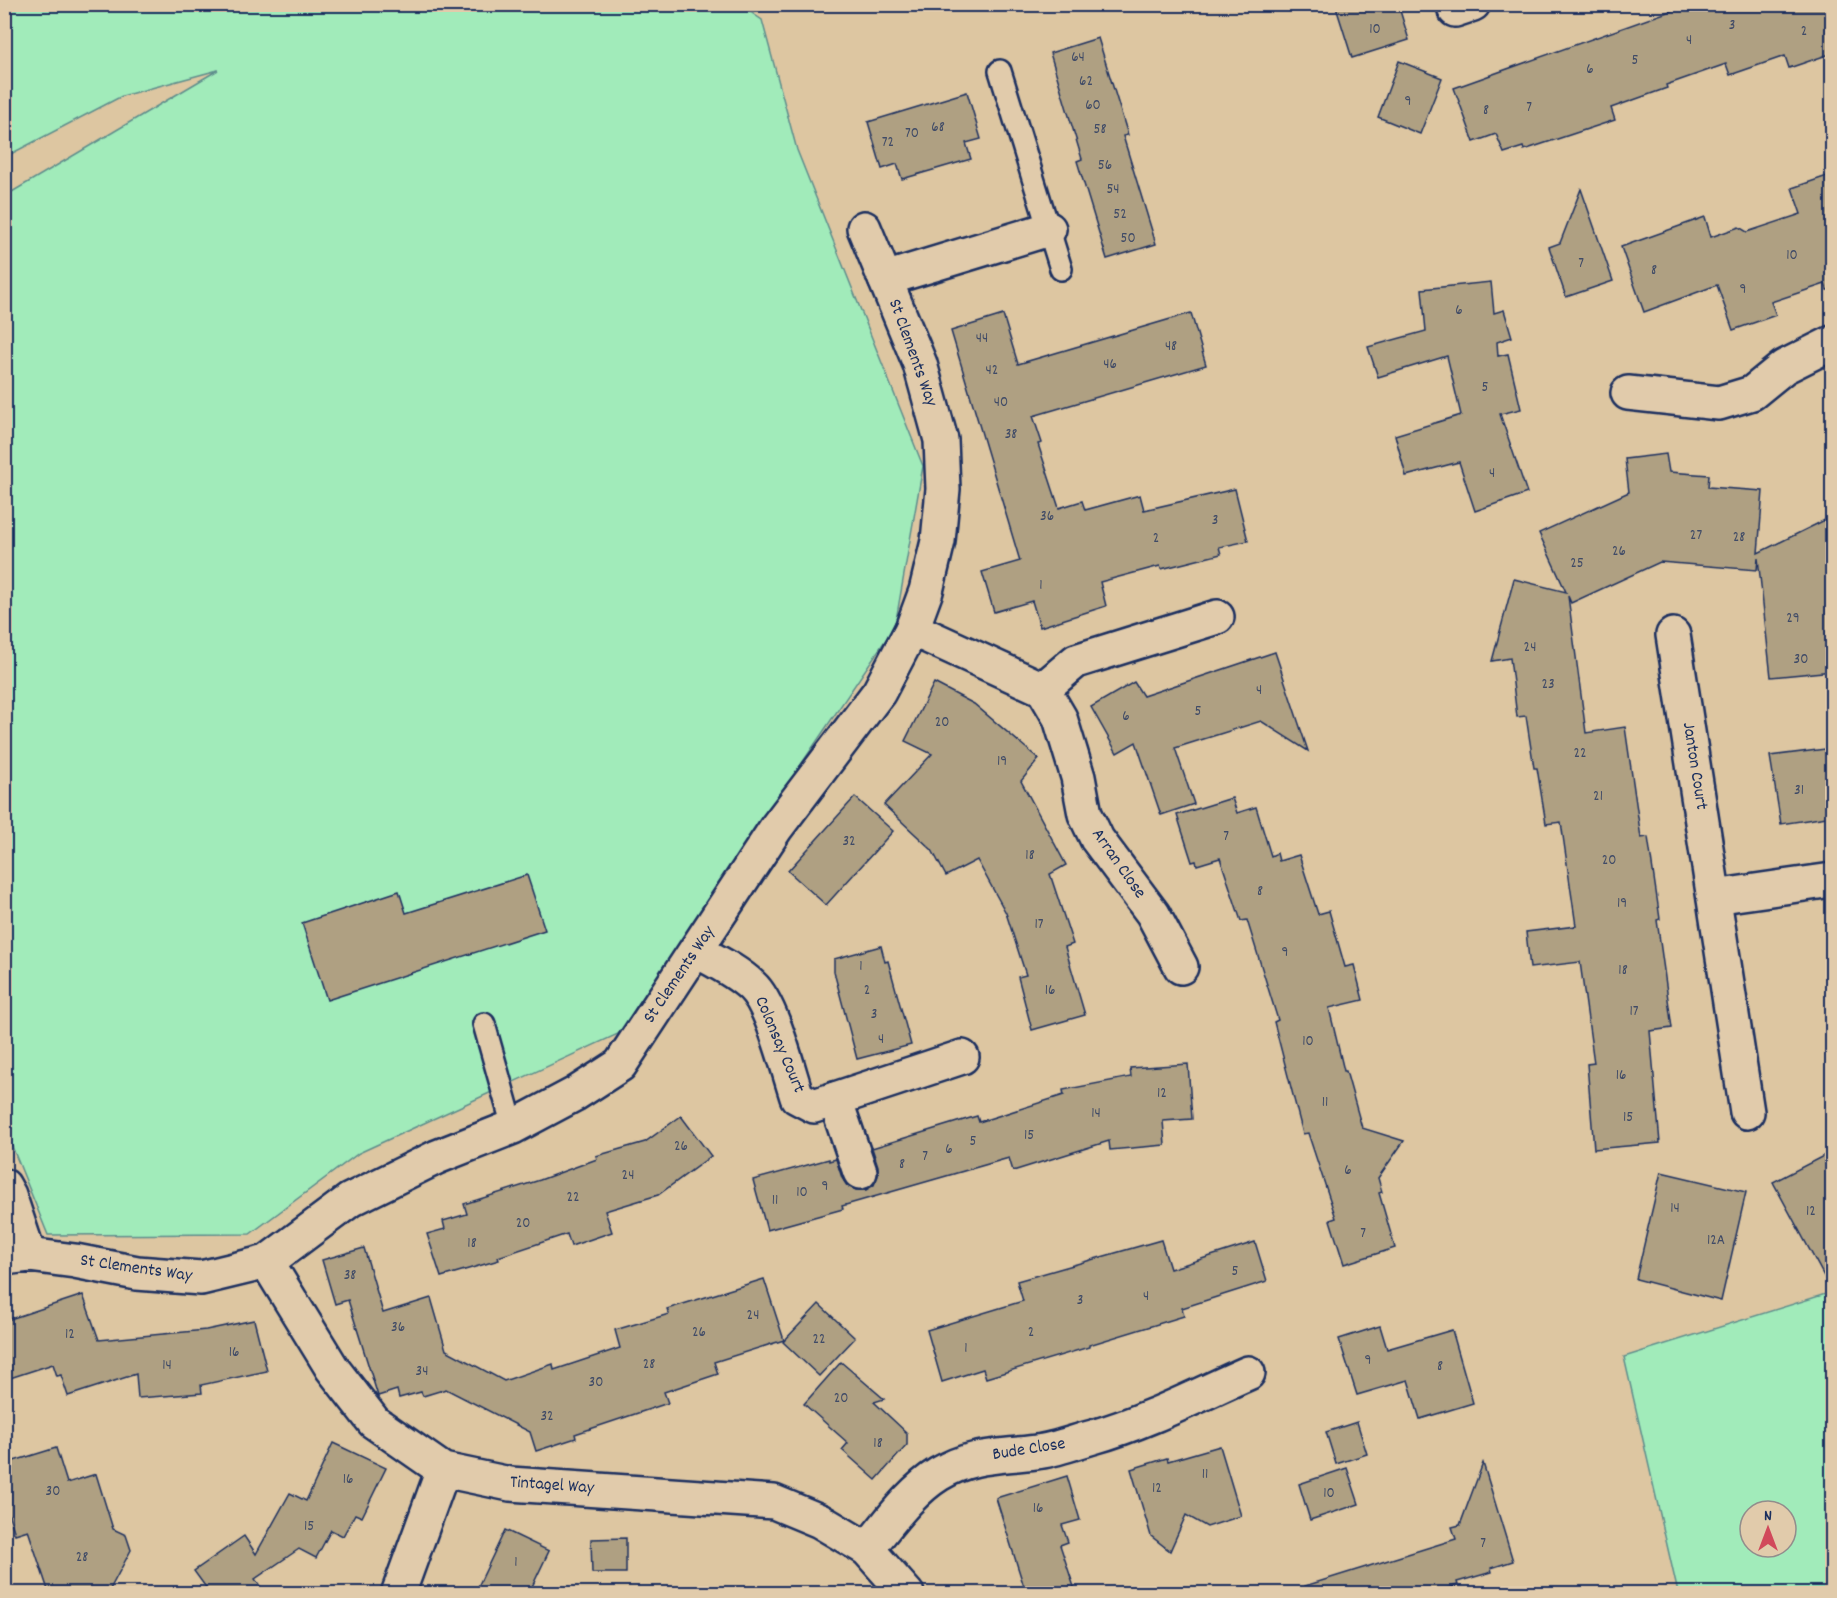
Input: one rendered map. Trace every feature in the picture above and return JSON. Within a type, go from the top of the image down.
[{"type":"street","name":"St Clements Way","points":[[16,1257],[75,1261],[137,1273],[201,1278],[267,1262],[350,1200],[437,1157],[513,1127],[575,1094],[620,1065],[776,828],[879,692],[912,629],[926,591],[938,541],[943,489],[941,440],[920,364],[864,228]]},
{"type":"street","name":"St Clements Way","points":[[885,279],[1049,229]]},
{"type":"street","points":[[1628,393],[1719,403],[1752,393],[1784,367],[1833,344]]},
{"type":"street","points":[[912,629],[1043,689],[1076,661],[1217,617]]},
{"type":"street","name":"Janton Court","points":[[1673,635],[1747,1112]]},
{"type":"street","name":"Arran Close","points":[[1043,689],[1060,718],[1078,777],[1085,814],[1097,839],[1154,914],[1181,968]]},
{"type":"street","points":[[1714,897],[1833,880]]},
{"type":"street","name":"Colonsay Court","points":[[696,951],[728,969],[753,987],[770,1016],[797,1097],[814,1106],[962,1057]]},
{"type":"street","points":[[835,1099],[860,1172]]},
{"type":"street","points":[[4,1186],[9,1195],[16,1257]]},
{"type":"street","name":"Tintagel Way","points":[[267,1262],[332,1368],[374,1422],[443,1470],[510,1484],[774,1502],[820,1521],[867,1549],[908,1593]]},
{"type":"street","name":"Bude Close","points":[[867,1549],[919,1488],[940,1474],[966,1462],[994,1455],[1037,1452],[1096,1436],[1142,1420],[1248,1373]]},
{"type":"street","points":[[398,1593],[443,1470]]},
{"type":"lane","points":[[1000,70],[1061,269]]},
{"type":"lane","points":[[484,1024],[513,1127]]},
{"type":"green space","points":[[14,4],[740,5],[762,20],[797,150],[923,466],[895,626],[618,1034],[359,1153],[250,1234],[48,1235],[5,1129],[5,196],[218,70],[122,96],[5,157],[4,8]]},
{"type":"green space","points":[[1832,1292],[1832,1593],[1678,1593],[1624,1357]]},
{"type":"building","points":[[1335,4],[1398,4],[1409,40],[1352,58]]},
{"type":"building","points":[[1690,4],[1833,4],[1833,53],[1789,68],[1785,56],[1730,75],[1726,64],[1666,85],[1667,88],[1611,108],[1615,120],[1524,150],[1523,147],[1504,153],[1496,134],[1474,142],[1454,88]]},
{"type":"building","points":[[1098,38],[1128,135],[1123,136],[1156,244],[1107,259],[1077,161],[1082,159],[1050,53]]},
{"type":"building","points":[[1399,61],[1442,78],[1420,134],[1378,117]]},
{"type":"building","points":[[967,92],[981,139],[966,143],[971,159],[902,179],[897,164],[882,169],[868,122]]},
{"type":"building","points":[[1833,174],[1833,290],[1827,290],[1825,284],[1771,302],[1776,315],[1733,330],[1717,285],[1644,312],[1621,247],[1705,217],[1711,237],[1739,227],[1747,232],[1801,214],[1792,188]]},
{"type":"building","points":[[1581,189],[1613,281],[1566,297],[1549,247],[1560,243]]},
{"type":"building","points":[[1491,282],[1494,313],[1504,310],[1512,337],[1497,342],[1498,356],[1508,354],[1521,409],[1500,414],[1527,493],[1475,511],[1459,462],[1406,476],[1395,435],[1461,415],[1447,356],[1378,377],[1368,347],[1426,331],[1422,289]]},
{"type":"building","points":[[1191,313],[1206,365],[1033,416],[1042,443],[1038,444],[1059,508],[1082,501],[1085,510],[1140,495],[1144,510],[1235,489],[1248,541],[1219,547],[1221,554],[1161,569],[1160,566],[1100,582],[1106,606],[1040,627],[1032,601],[994,612],[982,572],[1020,561],[951,331],[1003,315],[1018,364]]},
{"type":"building","points":[[1666,454],[1669,472],[1709,475],[1708,487],[1763,491],[1758,553],[1833,516],[1833,671],[1771,677],[1758,558],[1757,570],[1660,562],[1571,603],[1568,596],[1586,733],[1625,727],[1641,838],[1648,837],[1672,1028],[1650,1031],[1660,1143],[1594,1149],[1587,1064],[1594,1063],[1580,962],[1530,968],[1526,932],[1576,926],[1561,822],[1546,824],[1526,716],[1517,717],[1510,658],[1492,661],[1514,579],[1566,592],[1539,533],[1629,492],[1625,459]]},
{"type":"building","points":[[1275,652],[1308,751],[1261,721],[1175,748],[1194,804],[1161,815],[1136,742],[1117,753],[1091,707],[1134,682],[1143,696]]},
{"type":"building","points":[[934,683],[974,704],[1039,759],[1021,781],[1066,865],[1050,874],[1073,944],[1065,947],[1085,1015],[1032,1030],[1018,977],[1026,975],[1006,913],[977,860],[946,876],[932,850],[884,805],[932,754],[905,741]]},
{"type":"building","points":[[1833,748],[1833,816],[1781,824],[1770,756]]},
{"type":"building","points":[[855,797],[893,831],[826,905],[788,871]]},
{"type":"building","points":[[1232,798],[1237,813],[1256,807],[1271,856],[1277,853],[1279,861],[1299,855],[1318,914],[1329,911],[1345,967],[1354,965],[1363,1000],[1329,1008],[1344,1071],[1346,1071],[1362,1128],[1404,1141],[1378,1178],[1382,1192],[1379,1193],[1395,1248],[1344,1264],[1330,1220],[1336,1218],[1308,1133],[1303,1134],[1274,1022],[1278,1020],[1247,920],[1241,921],[1220,858],[1197,865],[1196,861],[1192,862],[1177,815]]},
{"type":"building","points":[[527,875],[545,930],[327,1000],[302,923],[399,891],[406,913]]},
{"type":"building","points":[[881,946],[885,962],[888,961],[911,1045],[857,1059],[834,972],[834,959]]},
{"type":"building","points":[[1188,1064],[1192,1119],[1163,1121],[1165,1145],[1110,1150],[1109,1141],[1013,1171],[1009,1158],[767,1230],[753,1180],[836,1159],[847,1186],[856,1190],[866,1190],[874,1185],[878,1175],[878,1166],[872,1148],[977,1116],[979,1122],[1064,1095],[1063,1090],[1131,1077],[1130,1068]]},
{"type":"building","points":[[681,1116],[711,1156],[658,1195],[605,1211],[612,1232],[571,1246],[567,1234],[498,1257],[499,1260],[441,1277],[427,1234],[445,1229],[443,1221],[467,1214],[464,1204],[540,1180],[597,1159],[596,1156],[645,1142]]},
{"type":"building","points":[[1833,1151],[1833,1293],[1773,1182]]},
{"type":"building","points":[[1661,1172],[1746,1192],[1721,1301],[1636,1279]]},
{"type":"building","points":[[1161,1240],[1170,1269],[1255,1242],[1267,1281],[1182,1308],[1184,1316],[1089,1345],[1089,1347],[986,1378],[983,1369],[942,1382],[927,1330],[1023,1301],[1017,1281]]},
{"type":"building","points":[[364,1248],[383,1313],[431,1298],[446,1350],[504,1381],[553,1364],[554,1370],[620,1348],[615,1330],[669,1314],[667,1309],[764,1279],[784,1340],[714,1362],[718,1374],[664,1392],[668,1403],[575,1434],[576,1438],[536,1451],[530,1432],[446,1389],[423,1396],[421,1392],[399,1398],[397,1390],[378,1396],[348,1300],[335,1304],[322,1260]]},
{"type":"building","points":[[83,1295],[99,1340],[206,1330],[254,1320],[267,1371],[201,1385],[202,1393],[138,1398],[136,1374],[68,1396],[61,1375],[57,1376],[53,1364],[4,1380],[4,1321]]},
{"type":"building","points":[[819,1304],[855,1338],[819,1376],[783,1342]]},
{"type":"building","points":[[1380,1326],[1387,1349],[1452,1330],[1473,1403],[1420,1419],[1408,1380],[1357,1395],[1339,1339]]},
{"type":"building","points":[[841,1362],[884,1399],[874,1402],[907,1433],[907,1445],[876,1480],[842,1450],[848,1443],[804,1404]]},
{"type":"building","points":[[1357,1422],[1367,1454],[1336,1464],[1326,1432]]},
{"type":"building","points":[[333,1443],[386,1468],[362,1517],[355,1514],[343,1536],[331,1530],[316,1558],[299,1549],[255,1579],[265,1593],[210,1593],[194,1571],[244,1536],[256,1554],[290,1493],[306,1501]]},
{"type":"building","points":[[1220,1446],[1241,1516],[1207,1527],[1186,1515],[1170,1551],[1151,1536],[1131,1469]]},
{"type":"building","points":[[56,1448],[67,1483],[96,1474],[113,1529],[126,1535],[131,1550],[108,1593],[49,1593],[28,1530],[15,1534],[4,1500],[4,1464]]},
{"type":"building","points":[[1483,1463],[1513,1561],[1491,1568],[1492,1572],[1457,1582],[1458,1585],[1432,1593],[1306,1593],[1305,1586],[1456,1539],[1452,1527],[1460,1525]]},
{"type":"building","points":[[1347,1468],[1359,1504],[1310,1520],[1299,1484]]},
{"type":"building","points":[[1067,1476],[1080,1520],[1062,1525],[1068,1542],[1060,1545],[1076,1593],[1026,1593],[996,1498]]},
{"type":"building","points":[[505,1530],[549,1551],[529,1593],[475,1593]]},
{"type":"building","points":[[626,1538],[626,1573],[592,1573],[591,1539]]}]
